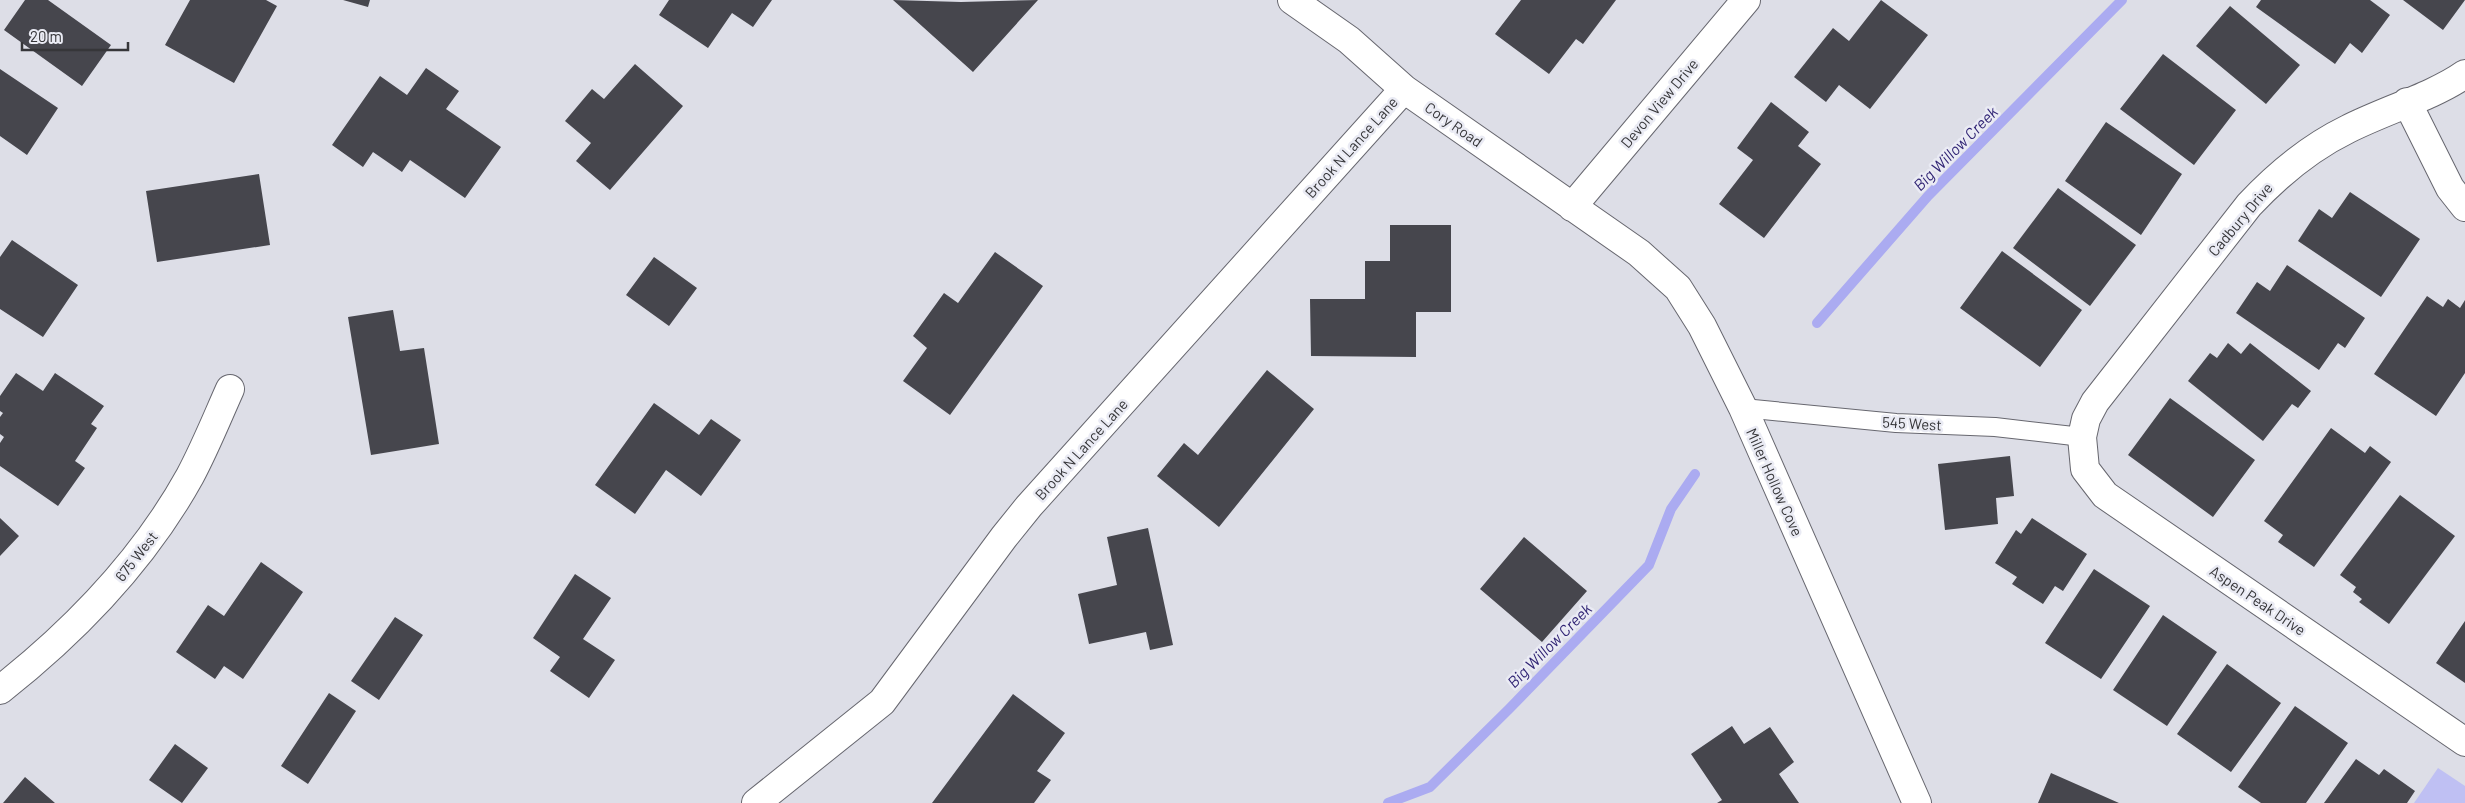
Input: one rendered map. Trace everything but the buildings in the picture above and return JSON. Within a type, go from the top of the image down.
[{"type":"street","name":"Cory Road","points":[[1292,0],[1349,40],[1404,89],[1572,207]]},
{"type":"street","name":"Devon View Drive","points":[[1572,207],[1746,0]]},
{"type":"street","name":"Cadbury Drive","points":[[2082,437],[2086,419],[2095,402],[2248,205],[2277,175],[2310,150],[2347,129],[2465,74]]},
{"type":"street","name":"Brook N Lance Lane","points":[[756,803],[882,702],[1029,506],[1404,89]]},
{"type":"street","points":[[2407,102],[2450,188],[2465,207]]},
{"type":"street","name":"Miller Hollow Cove","points":[[1572,207],[1639,253],[1678,288],[1702,326],[1743,408],[1917,803]]},
{"type":"street","name":"675 West","points":[[0,690],[60,641],[98,603],[133,563],[164,519],[191,474],[230,389]]},
{"type":"street","name":"Aspen Peak Drive","points":[[2082,437],[2085,469],[2105,495],[2465,742]]},
{"type":"lane","name":"545 West","points":[[1743,408],[1896,423],[1995,428],[2082,437]]},
{"type":"shaded area","points":[[2438,768],[2465,786],[2465,803],[2414,803]]},
{"type":"waterway","name":"Big Willow Creek","points":[[1817,323],[1928,196],[2122,0]]},
{"type":"waterway","name":"Big Willow Creek","points":[[1388,803],[1430,787],[1649,565],[1671,509],[1695,474]]}]
